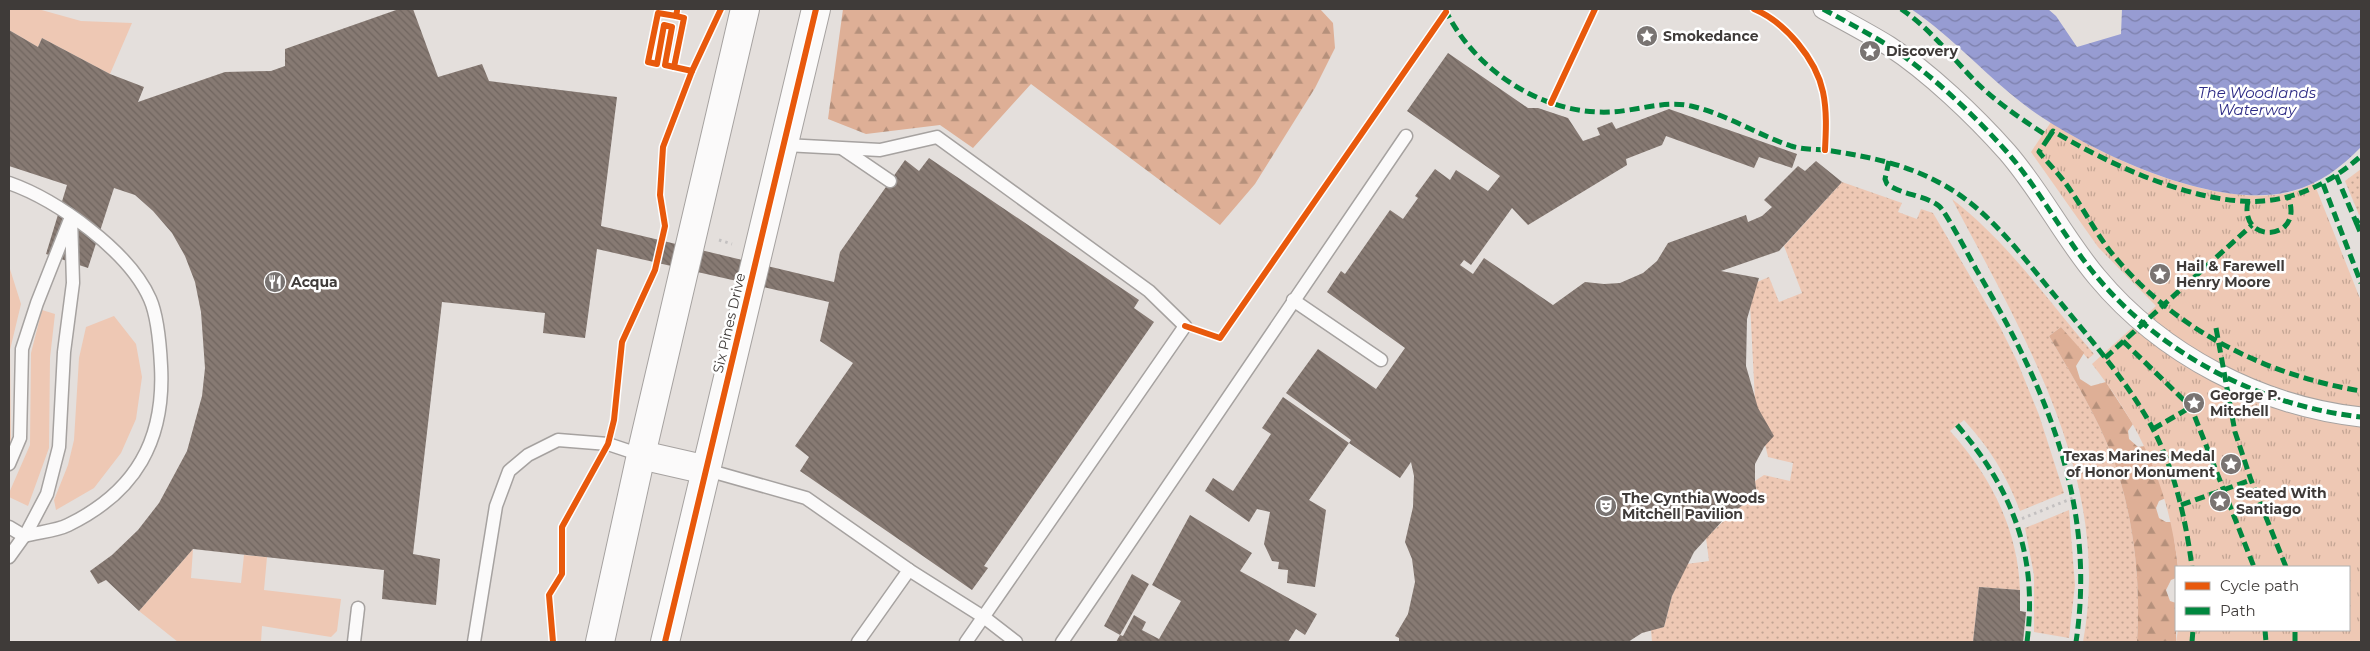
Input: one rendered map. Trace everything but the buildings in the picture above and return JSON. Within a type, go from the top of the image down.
[{"type":"street","points":[[600,642],[641,455],[745,9]]},
{"type":"street","name":"Six Pines Drive","points":[[665,642],[816,9]]},
{"type":"street","points":[[1823,9],[1872,36],[1908,60],[1984,128],[2033,184],[2097,277],[2152,331],[2211,369],[2254,389],[2305,406],[2361,417]]},
{"type":"street","points":[[641,455],[707,470]]},
{"type":"lane","points":[[1062,642],[1406,136]]},
{"type":"lane","points":[[785,145],[880,150],[937,137],[1149,291],[1185,326],[966,642]]},
{"type":"lane","points":[[842,148],[890,181]]},
{"type":"lane","points":[[9,183],[25,188],[95,233],[126,262],[150,299],[160,347],[163,395],[150,444],[133,475],[114,497],[67,525],[24,536],[9,527]]},
{"type":"lane","points":[[9,464],[20,438],[22,349],[37,303],[71,217]]},
{"type":"lane","points":[[9,557],[24,536],[46,494],[59,448],[64,352],[73,283],[71,217]]},
{"type":"lane","points":[[1293,300],[1381,360]]},
{"type":"lane","points":[[474,642],[496,506],[509,471],[528,455],[558,440],[608,444],[641,455]]},
{"type":"lane","points":[[707,470],[806,498],[909,570],[984,618],[1016,642]]},
{"type":"lane","points":[[858,642],[909,570]]},
{"type":"lane","points":[[354,642],[358,608]]},
{"type":"path","points":[[2016,521],[2074,498]]},
{"type":"green space","points":[[9,9],[38,9],[81,21],[132,23],[110,74],[42,38],[38,47],[9,30]]},
{"type":"green space","points":[[843,9],[1320,9],[1333,23],[1335,48],[1315,88],[1255,184],[1220,225],[1031,84],[973,148],[940,125],[866,134],[828,119]]},
{"type":"green space","points":[[2051,122],[2076,138],[2142,169],[2179,182],[2217,191],[2253,196],[2286,193],[2314,183],[2361,301],[2361,642],[2176,642],[2178,631],[2350,631],[2350,566],[2178,566],[2168,511],[2150,459],[2125,411],[2092,364],[2156,306],[2098,247],[2031,152]]},
{"type":"green space","points":[[2361,169],[2361,214],[2359,215],[2345,181]]},
{"type":"green space","points":[[1842,182],[1902,203],[1898,212],[1917,219],[1921,209],[1933,213],[2000,327],[2017,361],[2039,415],[2064,493],[2020,511],[2003,474],[1973,430],[1964,420],[1950,431],[1978,466],[1999,504],[2008,524],[2018,567],[2020,590],[1979,587],[1973,642],[1652,642],[1651,630],[1664,627],[1672,596],[1687,564],[1709,561],[1706,538],[1737,508],[1757,495],[1755,481],[1764,475],[1790,481],[1793,463],[1768,457],[1755,401],[1750,303],[1757,282],[1769,277],[1779,302],[1802,293],[1784,246]]},
{"type":"green space","points":[[1952,199],[2009,253],[2094,354],[2088,359],[2061,327],[2049,336],[2084,397],[2108,445],[2121,483],[2127,505],[2137,574],[2137,642],[2083,642],[2089,582],[2085,524],[2074,467],[2056,412],[2033,357]]},
{"type":"green space","points":[[9,266],[21,304],[10,350],[11,439],[9,444]]},
{"type":"green space","points":[[42,310],[55,314],[50,358],[49,448],[28,506],[9,497],[9,493],[30,445],[31,353]]},
{"type":"green space","points":[[114,316],[136,344],[142,377],[136,419],[121,453],[94,488],[56,510],[54,500],[68,465],[74,440],[79,358],[86,327]]},
{"type":"green space","points":[[2061,327],[2084,353],[2076,366],[2080,379],[2091,386],[2106,382],[2133,424],[2128,431],[2129,439],[2138,447],[2145,446],[2166,498],[2159,501],[2156,508],[2159,518],[2166,522],[2172,522],[2178,566],[2175,566],[2175,578],[2171,580],[2166,590],[2170,601],[2175,603],[2176,642],[2137,642],[2137,574],[2127,505],[2121,483],[2108,445],[2084,397],[2049,336]]},
{"type":"green space","points":[[2069,510],[2075,585],[2069,638],[2034,632],[2034,575],[2025,528]]},
{"type":"green space","points":[[193,549],[191,578],[241,583],[244,555],[267,557],[264,590],[341,599],[337,631],[331,637],[262,626],[261,642],[178,642],[139,611]]},
{"type":"water","name":"The Woodlands Waterway","points":[[1911,9],[2048,9],[2056,16],[2077,47],[2121,34],[2122,9],[2361,9],[2361,147],[2330,174],[2312,184],[2292,191],[2262,195],[2228,193],[2192,186],[2155,174],[2119,159],[2055,126],[2015,97],[1942,32]]},
{"type":"marked path","points":[[1445,9],[1457,31],[1473,51],[1492,69],[1512,84],[1535,97],[1559,106],[1585,111],[1610,112],[1671,104],[1691,106],[1717,114],[1791,146],[1860,156],[1900,166],[1927,176],[1957,193],[1989,219],[2017,250],[2108,361],[2132,394],[2153,429],[2168,462],[2183,514],[2192,566]]},
{"type":"marked path","points":[[1823,9],[1881,41],[1920,68],[1966,109],[2019,167],[2097,277],[2123,305],[2152,330],[2183,353],[2216,372],[2251,388],[2287,401],[2324,411],[2361,417]]},
{"type":"marked path","points":[[1901,9],[1932,35],[1986,92],[2049,137],[2053,131],[2126,169],[2182,190],[2238,201],[2277,199],[2304,192],[2328,180],[2361,156]]},
{"type":"marked path","points":[[2049,137],[2039,152],[2066,184],[2110,251],[2135,279],[2162,304],[2191,325],[2223,344],[2256,360],[2325,384],[2361,391]]},
{"type":"marked path","points":[[1889,161],[1885,179],[1887,184],[1899,191],[1933,202],[1939,206],[1947,217],[2001,313],[2024,357],[2044,402],[2060,447],[2072,494],[2079,542],[2081,591],[2076,642]]},
{"type":"marked path","points":[[2336,175],[2356,222],[2361,219]]},
{"type":"marked path","points":[[2323,184],[2361,283]]},
{"type":"marked path","points":[[2248,201],[2248,216],[2253,226],[2261,231],[2271,232],[2281,229],[2288,223],[2291,212],[2288,197]]},
{"type":"marked path","points":[[2356,222],[2361,234]]},
{"type":"marked path","points":[[2105,358],[2252,225]]},
{"type":"marked path","points":[[2216,328],[2235,432],[2251,480],[2286,566]]},
{"type":"marked path","points":[[2123,341],[2191,407],[2254,566]]},
{"type":"marked path","points":[[2153,429],[2191,407]]},
{"type":"marked path","points":[[1957,425],[1977,449],[1993,474],[2007,500],[2017,526],[2029,581],[2027,642]]},
{"type":"marked path","points":[[2181,505],[2251,480]]},
{"type":"marked path","points":[[2192,642],[2193,631]]},
{"type":"marked path","points":[[2265,631],[2266,642]]},
{"type":"marked path","points":[[2295,631],[2295,642]]},
{"type":"cycle path","points":[[553,642],[549,595],[562,574],[562,527],[608,444],[614,420],[622,342],[655,270],[665,226],[660,195],[663,147],[692,71],[721,9]]},
{"type":"cycle path","points":[[665,642],[816,9]]},
{"type":"cycle path","points":[[1551,103],[1595,9]]},
{"type":"cycle path","points":[[1754,9],[1766,15],[1788,32],[1814,67],[1824,99],[1826,121],[1825,150]]},
{"type":"cycle path","points":[[677,11],[676,16],[684,18],[674,67],[692,71]]},
{"type":"cycle path","points":[[1185,326],[1220,338],[1446,12]]},
{"type":"cycle path","points":[[674,67],[665,65],[672,27],[664,25],[657,64],[648,62],[658,13],[676,16]]},
{"type":"place","name":"Smokedance","points":[[1647,36]]},
{"type":"place","name":"Discovery","points":[[1870,51]]},
{"type":"place","name":"Hail & Farewell Henry Moore","points":[[2160,274]]},
{"type":"place","name":"Acqua","points":[[275,282]]},
{"type":"place","name":"George P. Mitchell","points":[[2194,403]]},
{"type":"place","name":"Texas Marines Medal of Honor Monument","points":[[2231,464]]},
{"type":"place","name":"Seated With Santiago","points":[[2220,501]]},
{"type":"place","name":"The Cynthia Woods Mitchell Pavilion","points":[[1606,506]]}]
